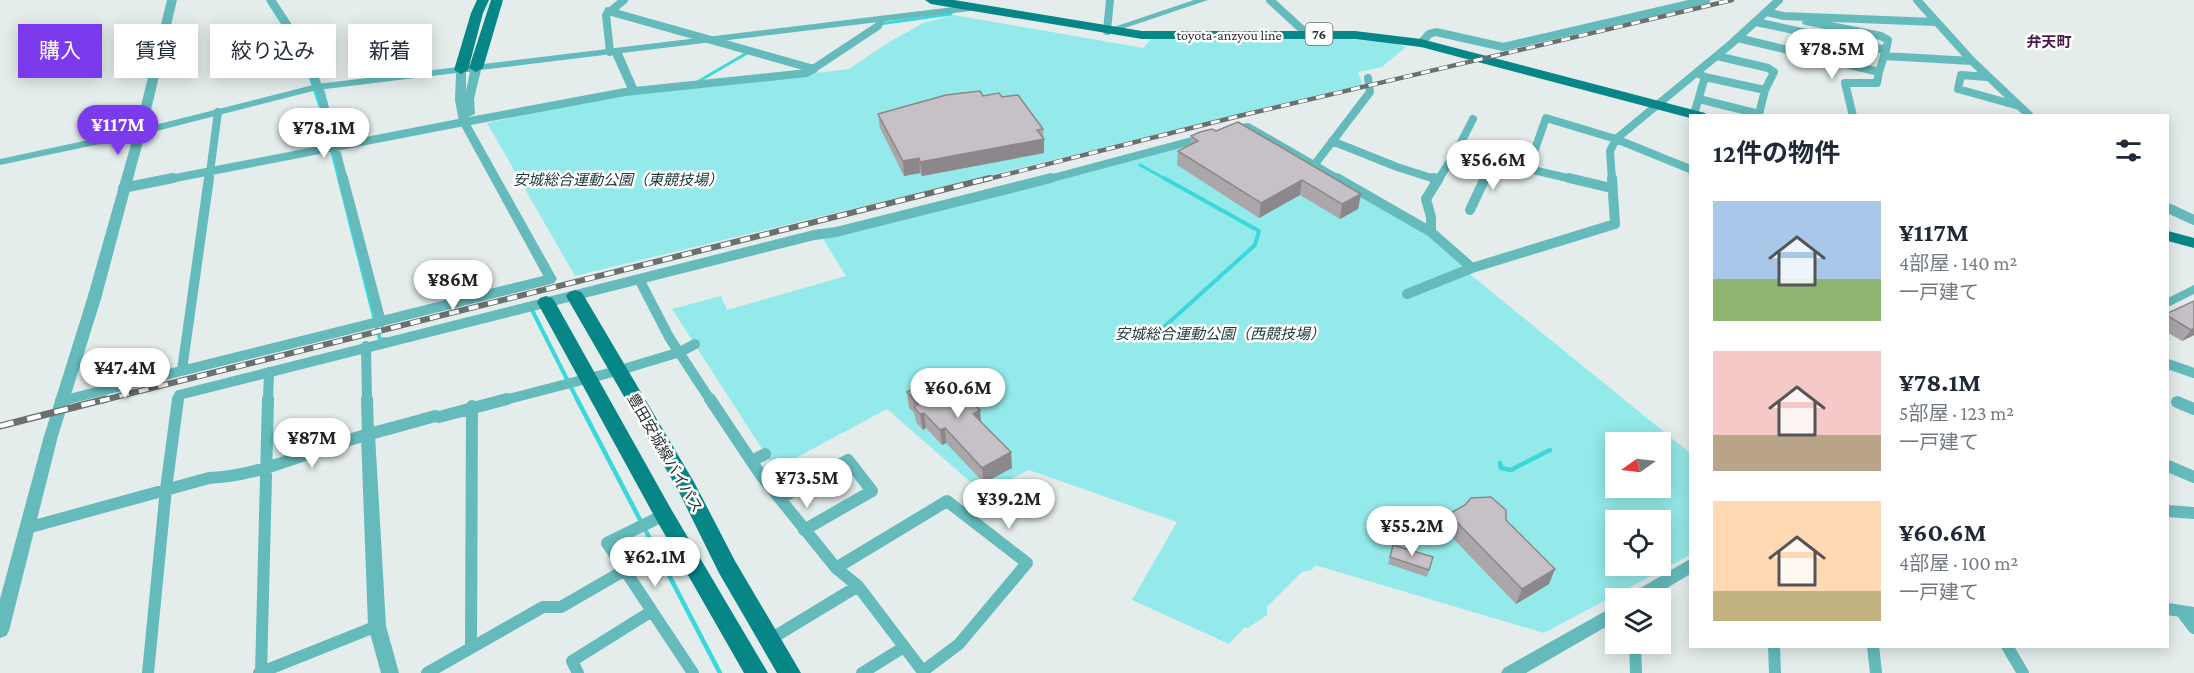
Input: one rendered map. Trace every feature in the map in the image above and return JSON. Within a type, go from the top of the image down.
[{"type":"main road","points":[[460,70],[483,0]]},
{"type":"main road","points":[[477,68],[497,0]]},
{"type":"main road","name":"toyota-anzyou line","points":[[937,0],[970,8],[1142,35],[1355,35],[1421,43],[1693,114]]},
{"type":"main road","points":[[2169,236],[2194,243]]},
{"type":"main road","name":"豊田安城線バイパス","points":[[575,296],[687,488],[728,567],[789,673]]},
{"type":"main road","name":"豊田安城線バイパス","points":[[546,302],[664,515],[756,673]]},
{"type":"street","points":[[0,631],[61,401],[93,299],[140,132],[172,0]]},
{"type":"street","points":[[272,0],[272,4],[302,47],[321,93],[381,322]]},
{"type":"street","points":[[608,11],[624,0]]},
{"type":"street","points":[[1110,0],[1107,31],[1203,0]]},
{"type":"street","points":[[1270,0],[1307,34]]},
{"type":"street","points":[[1421,43],[1429,34],[1436,32],[1503,47],[1706,0]]},
{"type":"street","points":[[1407,294],[1472,268],[1615,224],[1610,151],[1617,139],[1656,104],[1717,56],[1779,0]]},
{"type":"street","points":[[1917,0],[1972,61],[2028,114]]},
{"type":"street","points":[[0,162],[140,132],[317,87],[970,8]]},
{"type":"street","points":[[608,11],[814,69]]},
{"type":"street","points":[[608,11],[613,52],[631,93]]},
{"type":"street","points":[[1767,12],[1783,16],[1936,22]]},
{"type":"street","points":[[123,188],[631,93],[807,73],[878,26],[881,20]]},
{"type":"street","points":[[1802,31],[1802,22],[1806,21],[1881,36],[1888,40],[1877,84],[1845,83],[1852,114]]},
{"type":"street","points":[[1756,22],[1802,31],[1885,53],[1972,61]]},
{"type":"street","points":[[1737,38],[1879,72]]},
{"type":"street","points":[[1699,99],[1759,114],[1765,90],[1774,72],[1768,68],[1717,56]]},
{"type":"street","points":[[467,122],[469,99],[477,68]]},
{"type":"street","points":[[61,401],[551,279],[471,134],[460,100],[460,70]]},
{"type":"street","points":[[1696,72],[1705,77],[1765,90]]},
{"type":"street","points":[[1989,77],[1961,75],[1958,89],[2019,106]]},
{"type":"street","points":[[1697,114],[1705,77]]},
{"type":"street","points":[[1315,164],[1370,92],[1368,78]]},
{"type":"street","points":[[182,370],[218,112]]},
{"type":"street","points":[[1528,169],[1546,118],[1617,139],[1689,169]]},
{"type":"street","points":[[1431,232],[1431,217],[1426,199],[1456,152],[1473,119]]},
{"type":"street","points":[[148,673],[166,489],[179,394],[1077,172],[1248,127],[1431,232],[1472,268]]},
{"type":"street","points":[[1332,141],[1397,167],[1438,180]]},
{"type":"street","points":[[1456,152],[1611,188]]},
{"type":"street","points":[[1470,210],[1492,162]]},
{"type":"street","points":[[2169,208],[2194,220]]},
{"type":"street","points":[[639,279],[669,337],[752,461],[804,530],[836,568],[858,586],[924,672],[959,644],[1028,563],[946,501],[836,568]]},
{"type":"street","points":[[2169,302],[2194,289]]},
{"type":"street","points":[[27,528],[101,507],[127,503],[132,498],[209,478],[230,477],[267,468],[368,435],[472,406],[617,371],[680,352],[695,344]]},
{"type":"street","points":[[366,346],[377,626],[390,673]]},
{"type":"street","points":[[2169,364],[2194,373]]},
{"type":"street","points":[[269,372],[260,673],[377,626]]},
{"type":"street","points":[[2177,402],[2194,409]]},
{"type":"street","points":[[471,648],[472,406]]},
{"type":"street","points":[[752,461],[765,454]]},
{"type":"street","points":[[781,498],[848,460],[872,491],[804,530]]},
{"type":"street","points":[[2169,466],[2194,477]]},
{"type":"street","points":[[2169,511],[2194,513]]},
{"type":"street","points":[[664,515],[607,543],[693,673]]},
{"type":"street","points":[[1654,588],[1689,567]]},
{"type":"street","points":[[426,673],[543,608],[561,607],[625,570]]},
{"type":"street","points":[[769,640],[858,586]]},
{"type":"street","points":[[578,673],[572,661],[652,611]]},
{"type":"street","points":[[2181,611],[2194,628]]},
{"type":"street","points":[[1510,673],[1605,618]]},
{"type":"street","points":[[862,673],[904,647]]},
{"type":"street","points":[[1774,648],[1775,673]]},
{"type":"street","points":[[1873,648],[1876,673]]},
{"type":"street","points":[[2008,648],[2023,673]]},
{"type":"street","points":[[1635,654],[1636,673]]},
{"type":"green space","name":"安城総合運動公園（東競技場）","points":[[954,15],[1143,48],[1152,38],[1335,38],[1396,43],[1406,47],[1382,67],[1358,72],[1363,85],[575,276],[487,123],[594,98],[849,69],[923,23]]},
{"type":"green space","name":"安城総合運動公園（西競技場）","points":[[1248,128],[1426,233],[1462,264],[1461,267],[1664,432],[1605,432],[1605,498],[1671,498],[1671,438],[1689,452],[1689,556],[1671,565],[1671,510],[1605,510],[1605,576],[1651,576],[1628,588],[1605,588],[1605,600],[1544,633],[1315,565],[1312,570],[1302,572],[1267,607],[1267,615],[1248,628],[1245,627],[1229,644],[1132,600],[1177,522],[1029,470],[983,493],[887,409],[775,469],[672,309],[721,296],[727,310],[846,276],[821,236]]},
{"type":"building","points":[[980,91],[983,96],[999,93],[1002,97],[1018,95],[1043,129],[1037,130],[1044,139],[920,162],[919,158],[903,161],[878,114],[946,95]]},
{"type":"building","points":[[1238,122],[1361,194],[1342,204],[1302,180],[1261,203],[1178,151],[1198,141],[1191,136],[1212,129],[1216,131]]},
{"type":"building","points":[[2194,301],[2194,328],[2191,330],[2169,317],[2169,313]]},
{"type":"building","points":[[943,374],[980,410],[973,414],[1011,452],[982,468],[945,428],[940,430],[924,413],[920,414],[914,407],[918,404],[907,392]]},
{"type":"building","points":[[1491,497],[1506,510],[1506,520],[1555,569],[1522,589],[1449,514],[1465,505],[1471,498]]},
{"type":"building","points":[[1393,545],[1433,557],[1429,570],[1390,557]]},
{"type":"waterway","points":[[268,1],[282,24]]},
{"type":"waterway","points":[[879,24],[951,14]]},
{"type":"waterway","points":[[699,81],[747,53]]},
{"type":"waterway","points":[[310,78],[320,106]]},
{"type":"waterway","points":[[331,148],[339,180]]},
{"type":"waterway","points":[[1140,165],[1167,180]]},
{"type":"waterway","points":[[339,178],[380,340],[385,339]]},
{"type":"waterway","points":[[1155,335],[1255,245],[1259,231],[1164,178]]},
{"type":"waterway","points":[[531,308],[578,401]]},
{"type":"waterway","points":[[577,399],[720,673]]},
{"type":"waterway","points":[[1500,463],[1501,468],[1511,470],[1550,450]]},
{"type":"railway","points":[[984,180],[1239,116],[1732,0]]},
{"type":"railway","points":[[100,401],[990,178]]},
{"type":"railway","points":[[0,426],[106,399]]},
{"type":"district","name":"弁天町","points":[[2049,42]]}]
